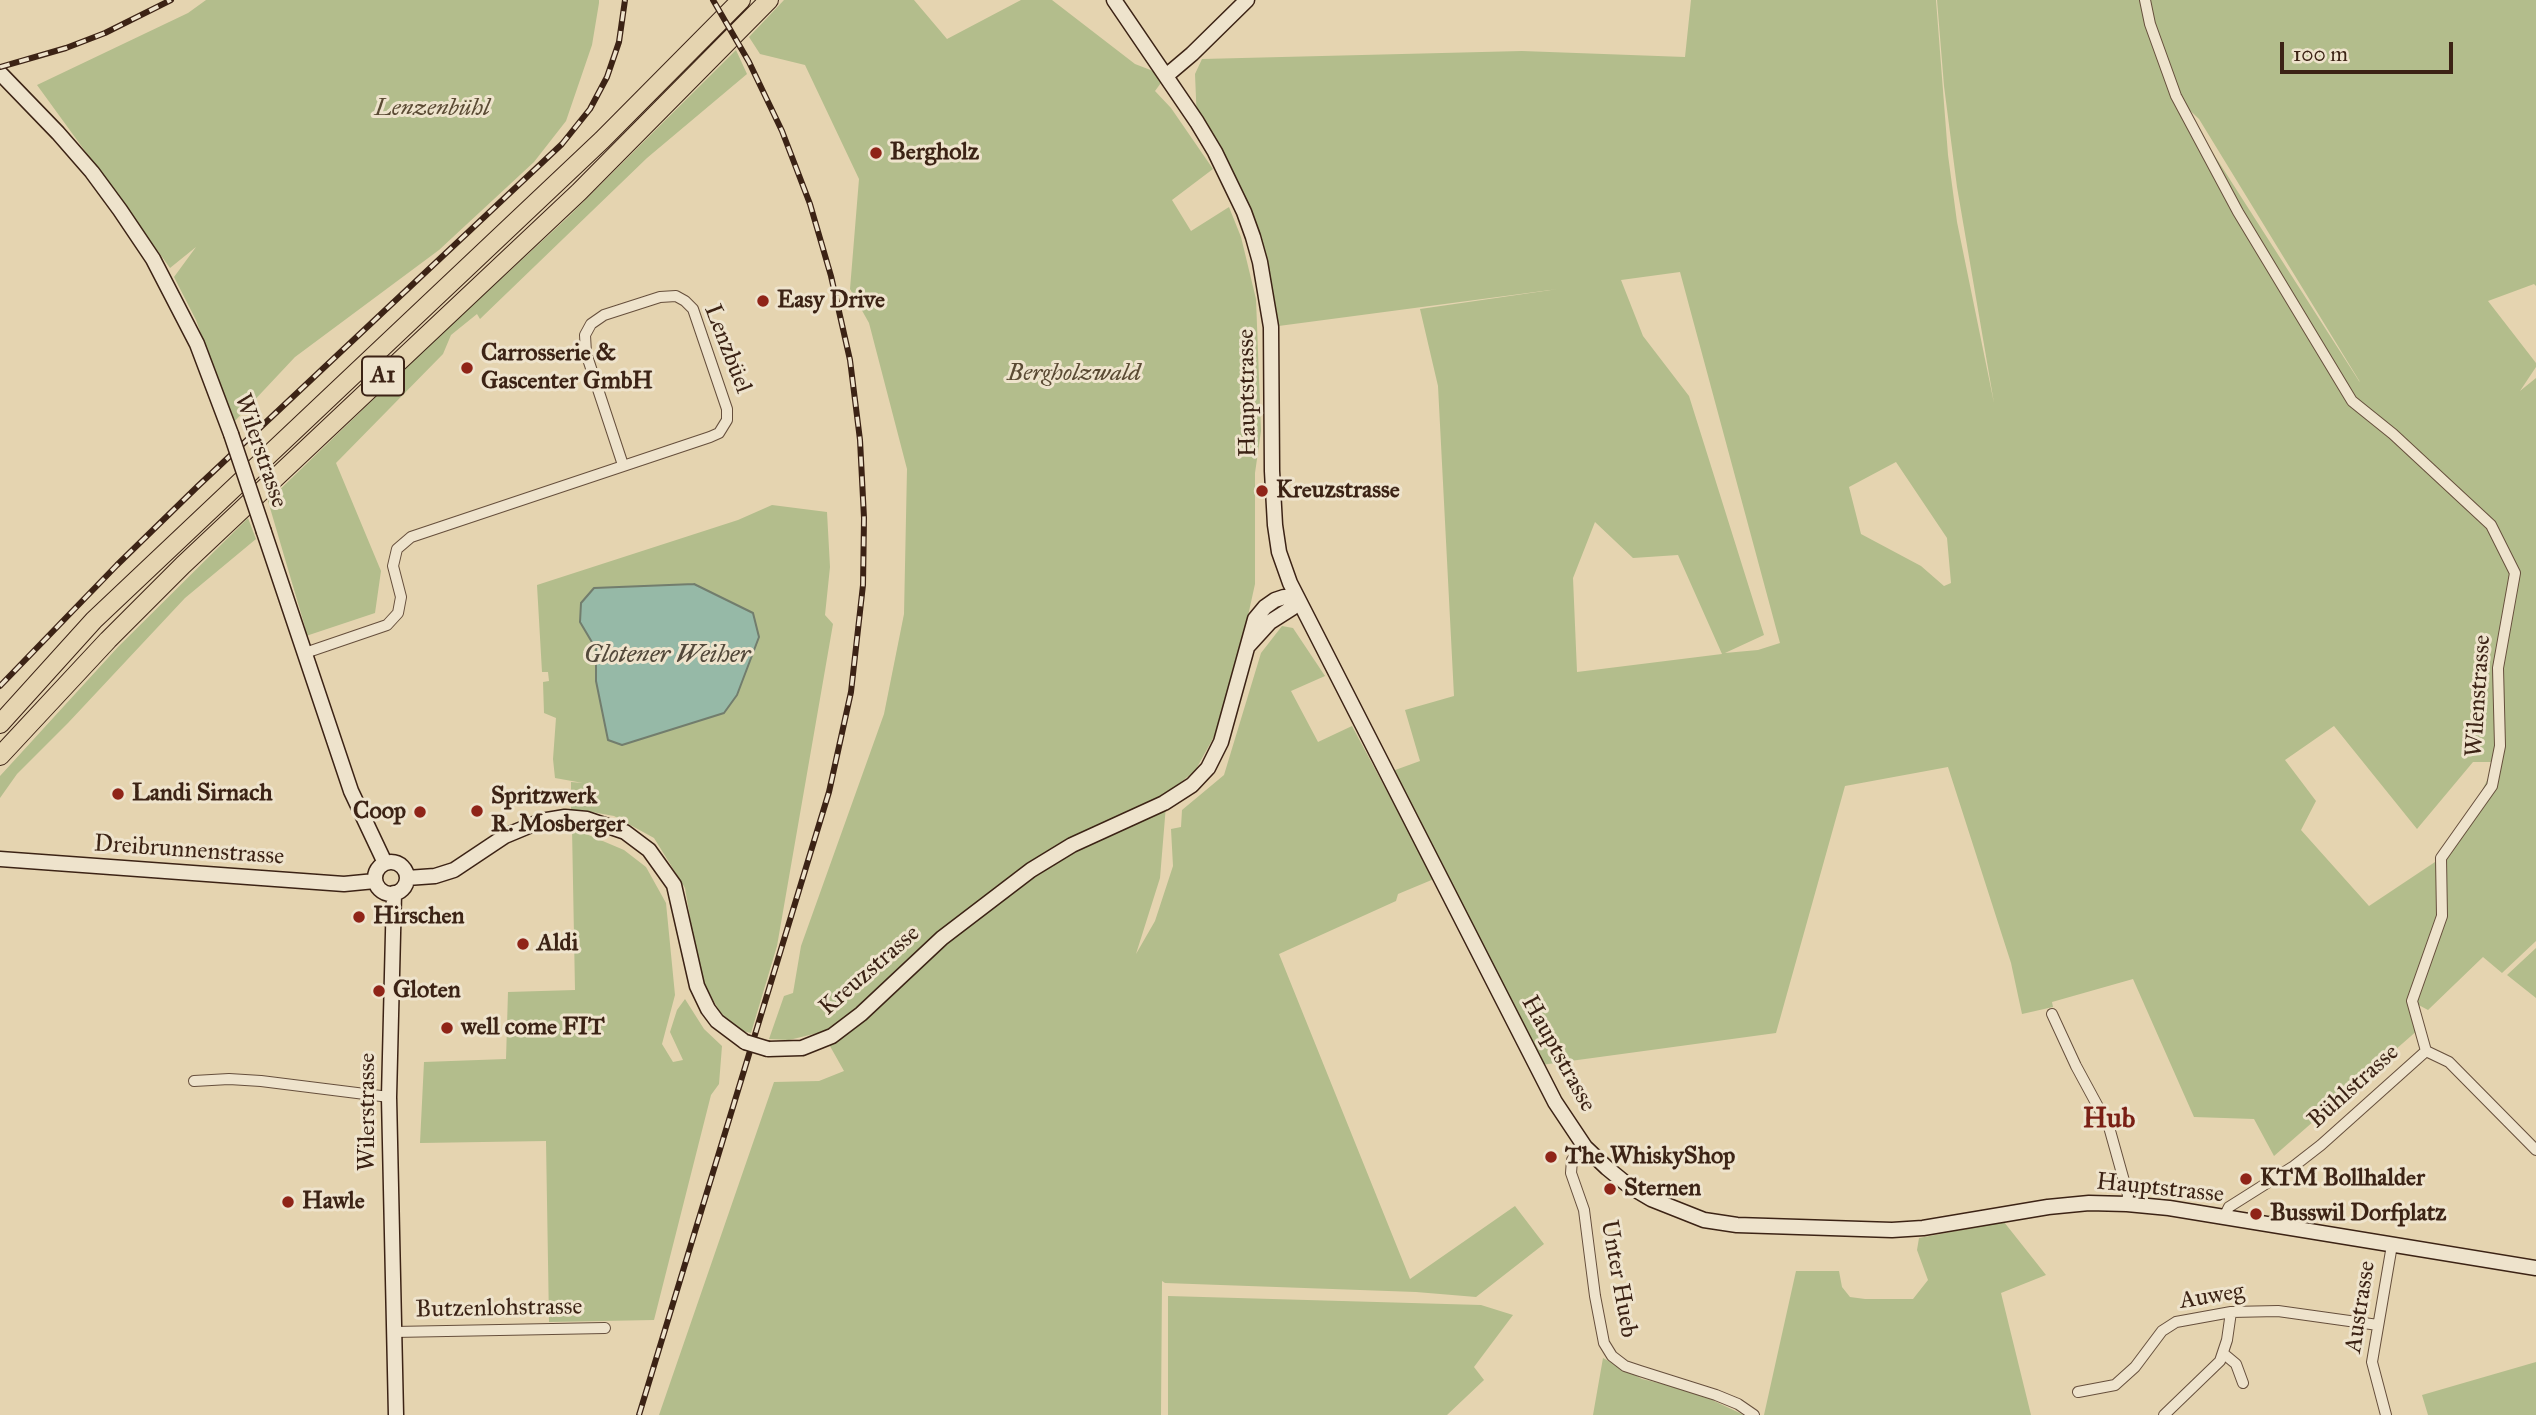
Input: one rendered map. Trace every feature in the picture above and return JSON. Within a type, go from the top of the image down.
[{"type":"highway","name":"A1","points":[[0,724],[94,620],[602,140],[741,0]]},
{"type":"highway","name":"A1","points":[[0,756],[108,640],[183,565],[579,192],[769,0]]},
{"type":"street","name":"Hauptstrasse","points":[[1114,0],[1197,122],[1231,183],[1244,212],[1260,262],[1271,327],[1275,525],[1279,552],[1297,599],[1555,1102],[1586,1147],[1629,1186],[1651,1199],[1704,1220],[1737,1225],[1892,1230],[1923,1228],[2068,1205],[2127,1204],[2224,1217],[2536,1268]]},
{"type":"street","points":[[1166,76],[1247,0]]},
{"type":"street","name":"Wilenstrasse","points":[[2145,0],[2150,24],[2176,96],[2238,212],[2351,401],[2393,434],[2491,525],[2515,573],[2498,668],[2500,746],[2492,786],[2441,858],[2442,916],[2412,1001],[2426,1051]]},
{"type":"street","name":"Wilerstrasse","points":[[0,73],[92,172],[120,210],[152,259],[197,344],[231,434],[351,791],[385,863]]},
{"type":"street","name":"Lenzbüel","points":[[305,653],[387,625],[398,613],[401,597],[393,566],[397,549],[411,537],[715,435],[723,429],[727,409],[695,315],[685,301],[676,296],[660,297],[604,315],[591,324],[585,335],[586,353],[623,465]]},
{"type":"street","name":"Kreuzstrasse","points":[[407,878],[435,876],[454,870],[505,836],[541,821],[577,817],[625,832],[649,850],[674,886],[697,986],[717,1021],[745,1041],[768,1049],[802,1048],[832,1036],[861,1014],[942,938],[1031,870],[1072,845],[1164,803],[1192,785],[1208,768],[1221,742],[1248,646],[1265,626],[1292,608],[1297,599]]},
{"type":"street","name":"Dreibrunnenstrasse","points":[[0,859],[331,883],[375,881]]},
{"type":"street","points":[[385,863],[398,863],[407,878],[404,887],[394,893],[382,891],[375,881],[378,868],[385,863]]},
{"type":"street","name":"Wilerstrasse","points":[[394,893],[389,1097],[396,1415]]},
{"type":"street","points":[[2052,1014],[2109,1127],[2128,1195],[2127,1204]]},
{"type":"street","name":"Bühlstrasse","points":[[2224,1217],[2229,1208],[2321,1145],[2426,1051],[2449,1062],[2536,1150]]},
{"type":"street","points":[[194,1081],[261,1081],[389,1097]]},
{"type":"street","name":"Unter Hueb","points":[[1586,1147],[1573,1160],[1571,1173],[1584,1210],[1604,1343],[1612,1356],[1625,1366],[1716,1395],[1738,1404],[1754,1415]]},
{"type":"street","name":"Austrasse","points":[[2386,1415],[2372,1362],[2392,1245]]},
{"type":"street","name":"Auweg","points":[[2078,1392],[2115,1385],[2135,1367],[2162,1331],[2176,1322],[2231,1312],[2277,1311],[2378,1325]]},
{"type":"street","points":[[2164,1415],[2206,1377],[2224,1354],[2231,1312]]},
{"type":"street","name":"Butzenlohstrasse","points":[[394,1332],[605,1328]]},
{"type":"street","points":[[2224,1354],[2236,1364],[2243,1383]]},
{"type":"green space","name":"Lenzenbühl","points":[[206,0],[599,0],[592,45],[566,121],[534,162],[439,250],[295,357],[233,423],[196,320],[174,277],[196,247],[170,268],[37,85],[188,13]]},
{"type":"green space","name":"Bergholzwald","points":[[784,0],[914,0],[947,39],[1021,0],[1052,0],[1135,64],[1166,76],[1155,91],[1171,108],[1213,169],[1172,200],[1191,231],[1229,207],[1241,237],[1256,299],[1261,431],[1255,473],[1255,584],[1244,634],[1216,733],[1195,771],[1167,793],[1160,878],[1136,954],[1155,921],[1173,866],[1171,829],[1181,827],[1182,810],[1224,775],[1261,653],[1282,626],[1293,628],[1325,676],[1291,691],[1318,742],[1352,726],[1434,879],[1398,894],[1396,901],[1279,954],[1410,1279],[1515,1206],[1544,1244],[1476,1297],[1162,1281],[1161,1415],[659,1415],[774,1082],[819,1081],[844,1071],[822,1032],[789,1040],[769,1039],[784,996],[793,993],[801,946],[884,714],[904,614],[907,469],[869,323],[850,289],[859,179],[805,65],[760,54],[749,37]]},
{"type":"green space","points":[[1691,0],[1936,0],[1948,155],[1957,222],[1994,403],[1957,187],[1944,86],[1937,0],[2536,0],[2536,286],[2534,284],[2488,301],[2536,363],[2520,391],[2536,378],[2536,941],[2502,973],[2483,957],[2428,1010],[2413,1002],[2419,1029],[2274,1156],[2254,1119],[2194,1117],[2133,979],[2052,1002],[2053,1007],[2022,1014],[2011,963],[1948,767],[1845,786],[1776,1033],[1541,1065],[1387,773],[1420,761],[1405,710],[1454,696],[1438,386],[1420,309],[1558,289],[1271,327],[1260,262],[1197,122],[1195,74],[1202,59],[1522,51],[1685,57]],"holes":[[[2179,100],[2199,119],[2360,382]],[[1680,272],[1780,643],[1758,650],[1725,653],[1764,635],[1689,396],[1643,336],[1621,280]],[[1896,462],[1947,538],[1951,583],[1944,586],[1921,566],[1861,534],[1849,487]],[[1595,522],[1633,558],[1678,555],[1722,654],[1577,672],[1573,578]],[[2334,726],[2417,829],[2473,762],[2496,762],[2467,821],[2441,858],[2369,906],[2301,830],[2316,801],[2285,760]]]},
{"type":"green space","points":[[736,50],[747,74],[647,158],[480,319],[477,314],[451,335],[443,354],[336,463],[381,571],[375,613],[300,638],[305,627],[268,501],[438,337],[566,219]]},
{"type":"green space","points":[[772,505],[827,512],[830,567],[825,615],[833,624],[777,946],[751,1033],[738,1030],[720,1012],[700,977],[685,888],[654,838],[614,816],[581,810],[571,811],[571,782],[583,783],[555,778],[553,759],[556,718],[544,713],[543,682],[549,681],[548,672],[542,672],[537,585],[738,520]]},
{"type":"green space","points":[[248,518],[256,539],[185,598],[17,774],[0,798],[0,776],[118,647]]},
{"type":"green space","points":[[572,828],[624,850],[646,867],[666,903],[675,995],[662,1044],[673,1062],[683,1060],[670,1032],[677,1010],[685,999],[704,1029],[722,1046],[719,1084],[711,1095],[654,1320],[549,1322],[546,1141],[420,1143],[424,1062],[506,1059],[508,992],[575,990]]},
{"type":"green space","points":[[2536,948],[2536,998],[2507,975]]},
{"type":"green space","points":[[2004,1222],[2046,1275],[2001,1293],[2031,1415],[1764,1415],[1796,1271],[1839,1271],[1842,1287],[1850,1297],[1913,1299],[1928,1280],[1917,1250],[1919,1238]]},
{"type":"green space","points":[[1168,1296],[1481,1305],[1513,1315],[1474,1367],[1484,1380],[1447,1415],[1168,1415]]},
{"type":"green space","points":[[1603,1358],[1642,1379],[1693,1391],[1744,1415],[1593,1415]]},
{"type":"green space","points":[[2536,1362],[2536,1415],[2428,1415],[2422,1395]]},
{"type":"water","name":"Glotener Weiher","points":[[694,584],[753,613],[759,637],[737,695],[724,713],[622,745],[608,740],[596,681],[596,649],[580,622],[581,603],[594,588]]},
{"type":"railway","points":[[0,67],[66,48],[105,33],[171,0]]},
{"type":"railway","points":[[0,686],[198,486],[562,144],[590,109],[607,77],[619,42],[625,0]]},
{"type":"railway","points":[[639,1415],[829,792],[851,692],[863,585],[864,518],[860,440],[850,360],[831,276],[810,204],[782,131],[749,62],[713,0]]},
{"type":"place","name":"Bergholz","points":[[876,153]]},
{"type":"place","name":"Easy Drive","points":[[763,301]]},
{"type":"place","name":"Carrosserie & Gascenter GmbH","points":[[467,368]]},
{"type":"place","name":"Kreuzstrasse","points":[[1262,491]]},
{"type":"place","name":"Landi Sirnach","points":[[118,794]]},
{"type":"place","name":"Spritzwerk R. Mosberger","points":[[477,811]]},
{"type":"place","name":"Coop","points":[[420,812]]},
{"type":"place","name":"Hirschen","points":[[359,917]]},
{"type":"place","name":"Aldi","points":[[523,944]]},
{"type":"place","name":"Gloten","points":[[379,991]]},
{"type":"place","name":"well come FIT","points":[[447,1028]]},
{"type":"place","name":"The WhiskyShop","points":[[1551,1157]]},
{"type":"place","name":"KTM Bollhalder","points":[[2246,1179]]},
{"type":"place","name":"Sternen","points":[[1610,1189]]},
{"type":"place","name":"Hawle","points":[[288,1202]]},
{"type":"place","name":"Busswil Dorfplatz","points":[[2256,1214]]},
{"type":"district","name":"Hub","points":[[2109,1120]]}]
